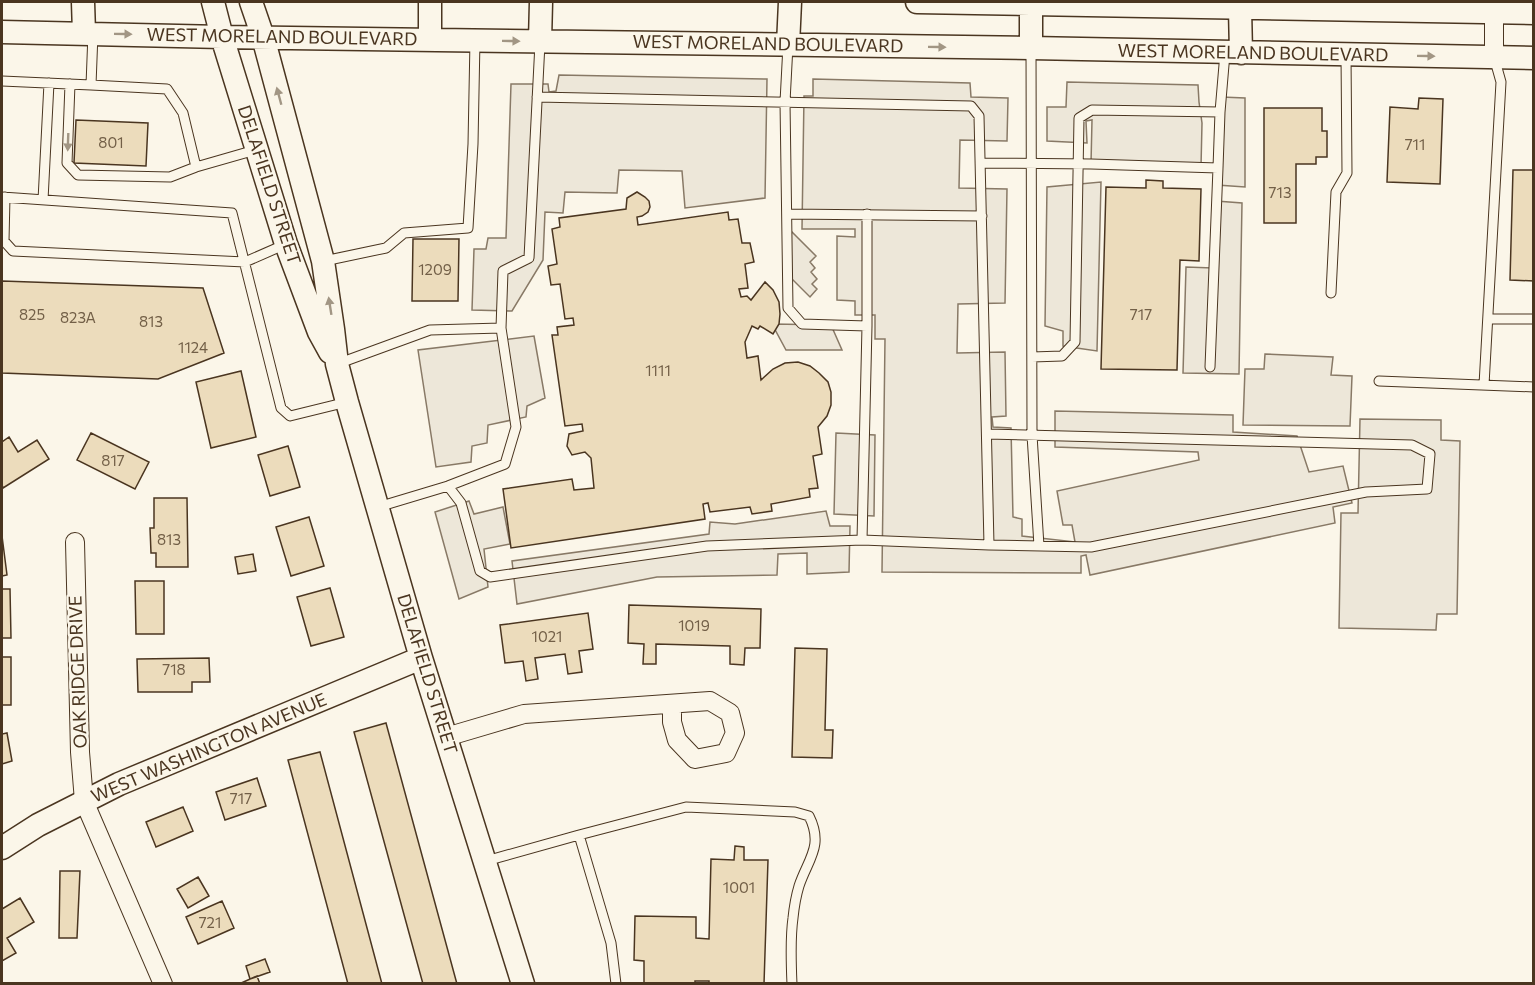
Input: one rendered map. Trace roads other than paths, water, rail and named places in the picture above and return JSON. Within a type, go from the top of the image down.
[{"type":"street","points":[[82,2],[88,33]]},
{"type":"street","name":"DELAFIELD STREET","points":[[213,2],[286,244],[319,332],[337,364]]},
{"type":"street","name":"DELAFIELD STREET","points":[[251,2],[263,37],[323,261],[337,364],[347,402],[421,657],[523,984]]},
{"type":"street","points":[[430,2],[430,40]]},
{"type":"street","points":[[540,41],[541,2]]},
{"type":"street","points":[[788,45],[789,2]]},
{"type":"street","points":[[917,2],[1240,8],[1493,7],[1533,13]]},
{"type":"street","points":[[1031,3],[1031,48]]},
{"type":"street","points":[[1493,7],[1494,57]]},
{"type":"street","points":[[1233,53],[1240,8]]},
{"type":"street","name":"WEST MORELAND BOULEVARD","points":[[2,32],[1533,58]]},
{"type":"street","points":[[256,149],[290,138]]},
{"type":"street","points":[[286,244],[316,233]]},
{"type":"street","name":"OAK RIDGE DRIVE","points":[[75,542],[80,752],[84,801],[163,984]]},
{"type":"street","name":"WEST WASHINGTON AVENUE","points":[[2,848],[38,825],[119,784],[421,657]]},
{"type":"street","points":[[446,737],[524,714],[672,704]]},
{"type":"lane","points":[[88,33],[91,85]]},
{"type":"lane","points":[[323,261],[386,248],[404,233],[468,228],[473,144],[475,40]]},
{"type":"lane","points":[[378,507],[447,486],[505,464],[516,427],[501,328],[503,271],[529,258],[540,41]]},
{"type":"lane","points":[[788,45],[785,102],[788,309],[802,324],[867,326]]},
{"type":"lane","points":[[1031,48],[1032,435],[1039,546]]},
{"type":"lane","points":[[1210,367],[1220,112],[1233,53]]},
{"type":"lane","points":[[1331,293],[1334,206],[1336,192],[1347,173],[1346,55]]},
{"type":"lane","points":[[1484,385],[1501,82],[1494,57]]},
{"type":"lane","points":[[2,81],[167,89],[183,113],[196,167]]},
{"type":"lane","points":[[44,200],[49,83]]},
{"type":"lane","points":[[69,84],[67,163],[78,175],[170,177],[256,149]]},
{"type":"lane","points":[[537,98],[971,106],[980,116],[989,545]]},
{"type":"lane","points":[[1032,357],[1062,356],[1075,342],[1079,118],[1092,110],[1220,112]]},
{"type":"lane","points":[[980,163],[1078,163],[1218,168]]},
{"type":"lane","points":[[286,244],[245,262],[12,251],[4,241],[3,197],[232,213],[245,262],[280,408],[290,416],[347,402]]},
{"type":"lane","points":[[787,214],[982,216]]},
{"type":"lane","points":[[862,540],[867,214]]},
{"type":"lane","points":[[1488,319],[1533,320]]},
{"type":"lane","points":[[337,364],[430,330],[501,328]]},
{"type":"lane","points":[[1379,381],[1533,387]]},
{"type":"lane","points":[[447,486],[460,503],[480,571],[490,577],[707,546],[862,540],[1091,547],[1366,492],[1427,489],[1430,454],[1412,445],[987,434]]},
{"type":"lane","points":[[485,862],[686,807],[795,812],[809,816],[815,827],[816,837],[813,854],[799,887],[792,919],[792,984]]},
{"type":"lane","points":[[579,835],[611,943],[616,984]]}]
